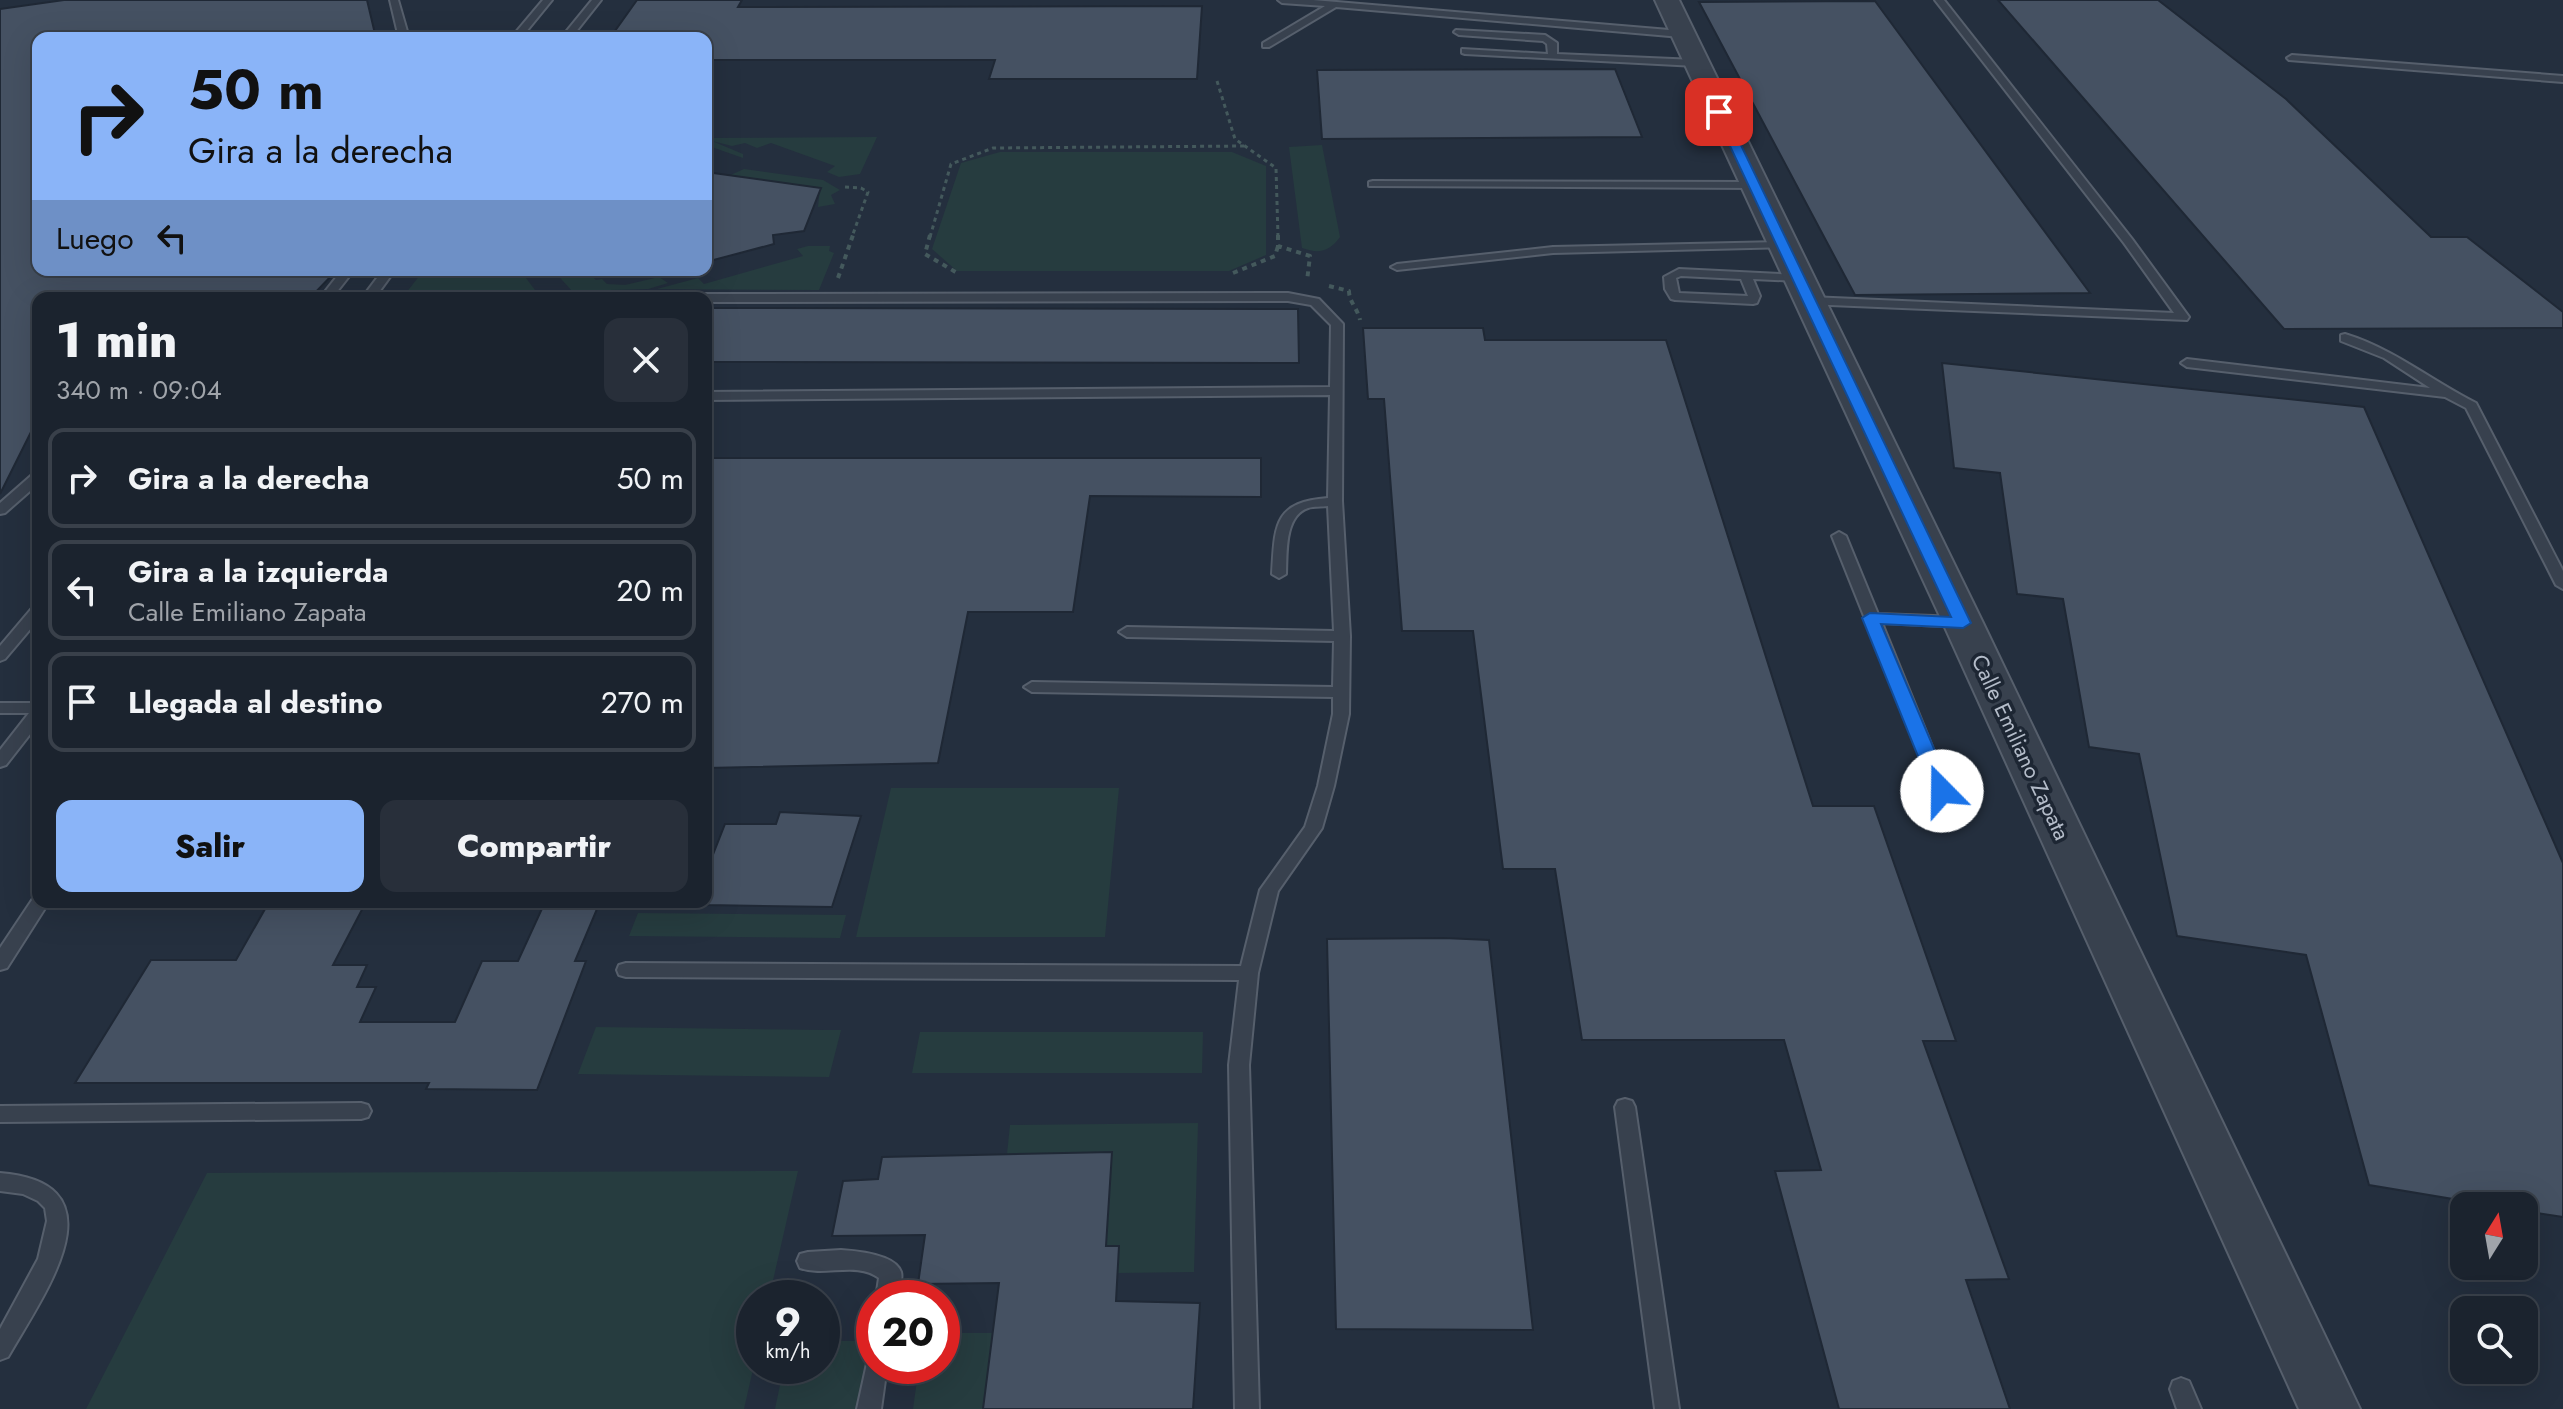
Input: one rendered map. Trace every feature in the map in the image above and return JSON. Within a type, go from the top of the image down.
[{"type":"street","name":"Calle Emiliano Zapata","points":[[1681,32],[1963,623],[2330,1409]]},
{"type":"lane","points":[[394,0],[402,32]]},
{"type":"lane","points":[[521,32],[548,0]]},
{"type":"lane","points":[[571,32],[597,0]]},
{"type":"lane","points":[[1282,0],[1681,32]]},
{"type":"lane","points":[[1397,267],[1553,250],[2183,317],[2128,241],[1939,0]]},
{"type":"lane","points":[[1266,45],[1333,5]]},
{"type":"lane","points":[[1459,32],[1545,38],[1552,43],[1553,57]]},
{"type":"lane","points":[[1465,51],[1553,57],[1681,32]]},
{"type":"lane","points":[[2292,58],[2563,79]]},
{"type":"lane","points":[[1373,184],[1754,185]]},
{"type":"lane","points":[[1745,275],[1753,300],[1675,296],[1671,289],[1670,277],[1679,272],[1797,275]]},
{"type":"lane","points":[[331,292],[343,276]]},
{"type":"lane","points":[[372,292],[384,276]]},
{"type":"lane","points":[[712,298],[1296,298],[1315,302],[1337,324],[1335,501],[1342,636],[1341,714],[1313,828],[1269,890],[1249,973],[1239,1065],[1247,1409]]},
{"type":"lane","points":[[2345,338],[2388,355],[2448,394]]},
{"type":"lane","points":[[2187,363],[2448,394],[2463,399],[2471,406],[2563,585]]},
{"type":"lane","points":[[712,396],[1338,391]]},
{"type":"lane","points":[[0,510],[32,482]]},
{"type":"lane","points":[[1279,574],[1282,529],[1288,517],[1302,506],[1335,501]]},
{"type":"lane","points":[[1839,536],[1942,791]]},
{"type":"lane","points":[[0,656],[32,617]]},
{"type":"lane","points":[[1870,618],[1963,623]]},
{"type":"lane","points":[[1127,632],[1342,636]]},
{"type":"lane","points":[[1032,687],[1339,692]]},
{"type":"lane","points":[[0,708],[32,710]]},
{"type":"lane","points":[[0,761],[32,718]]},
{"type":"lane","points":[[0,963],[36,908]]},
{"type":"lane","points":[[626,970],[1249,973]]},
{"type":"lane","points":[[1625,1107],[1667,1409]]},
{"type":"lane","points":[[0,1114],[361,1111]]},
{"type":"lane","points":[[0,1182],[22,1184],[44,1194],[55,1205],[57,1226],[51,1253],[36,1286],[0,1350]]},
{"type":"lane","points":[[808,1261],[872,1261],[891,1274],[890,1280]]},
{"type":"lane","points":[[869,1409],[873,1384]]},
{"type":"path","points":[[1217,81],[1235,139],[1276,168],[1278,246],[1275,256],[1236,273],[1221,273]]},
{"type":"path","points":[[974,274],[949,271],[925,254],[951,164],[962,158],[993,148],[1245,146]]},
{"type":"path","points":[[837,280],[868,192],[861,188],[845,187]]},
{"type":"path","points":[[1278,246],[1310,256],[1306,286]]},
{"type":"green space","points":[[877,137],[860,174],[839,177],[827,172],[835,166],[771,143],[757,148],[745,143],[732,146],[712,141],[712,138]]},
{"type":"green space","points":[[712,141],[743,154],[743,158],[712,147]]},
{"type":"green space","points":[[1322,145],[1340,237],[1328,249],[1314,251],[1302,248],[1289,147]]},
{"type":"green space","points":[[1000,152],[1232,152],[1266,166],[1266,255],[1229,271],[957,271],[932,249],[961,163]]},
{"type":"green space","points":[[744,169],[823,180],[840,190],[831,195],[835,204],[818,207],[820,188],[739,176],[712,188],[712,183]]},
{"type":"green space","points":[[830,246],[829,251],[834,253],[819,290],[657,289],[698,278],[704,284],[803,256],[797,249]]},
{"type":"green space","points":[[419,276],[524,276],[535,290],[531,292],[407,292]]},
{"type":"green space","points":[[558,276],[592,276],[607,284],[625,285],[659,277],[668,283],[648,289],[572,291]]},
{"type":"green space","points":[[891,788],[1119,788],[1105,937],[856,937]]},
{"type":"green space","points":[[638,913],[846,915],[840,938],[629,936]]},
{"type":"green space","points":[[596,1027],[841,1030],[829,1077],[578,1074]]},
{"type":"green space","points":[[920,1032],[1203,1032],[1202,1073],[912,1073]]},
{"type":"green space","points":[[1198,1123],[1194,1272],[1117,1273],[1106,1246],[1112,1152],[1007,1154],[1010,1125]]},
{"type":"green space","points":[[798,1171],[773,1280],[736,1280],[736,1384],[750,1384],[744,1409],[86,1409],[207,1173]]},
{"type":"green space","points":[[960,1333],[993,1333],[983,1409],[913,1409],[916,1384],[960,1384]]},
{"type":"green space","points":[[840,1341],[856,1341],[856,1384],[871,1384],[869,1409],[775,1409],[780,1384],[840,1384]]},
{"type":"building","points":[[64,0],[367,0],[375,32],[32,32],[32,276],[331,276],[316,292],[32,292],[32,430],[0,494],[0,9]]},
{"type":"building","points":[[637,0],[742,0],[738,7],[1202,6],[1197,79],[989,79],[995,60],[712,60],[712,32],[614,32]]},
{"type":"building","points":[[1998,0],[2158,0],[2286,99],[2431,237],[2467,237],[2563,312],[2563,328],[2284,329]]},
{"type":"building","points":[[1875,1],[2090,293],[1855,295],[1699,2]]},
{"type":"building","points":[[1615,69],[1642,137],[1322,139],[1317,70]]},
{"type":"building","points":[[712,173],[821,188],[804,231],[773,235],[774,244],[712,260]]},
{"type":"building","points":[[712,308],[1298,309],[1299,363],[712,362]]},
{"type":"building","points":[[1363,328],[1483,328],[1485,340],[1666,340],[1813,806],[1874,806],[1956,1041],[1923,1041],[2009,1279],[1966,1280],[2010,1409],[1839,1409],[1775,1171],[1821,1170],[1784,1040],[1582,1040],[1555,869],[1503,869],[1473,631],[1402,631],[1384,399],[1368,399]]},
{"type":"building","points":[[1942,363],[2364,407],[2563,863],[2563,1217],[2538,1213],[2538,1192],[2450,1192],[2450,1198],[2369,1185],[2306,955],[2177,936],[2139,754],[2089,747],[2063,599],[2017,594],[2000,473],[1954,468]]},
{"type":"building","points":[[712,458],[1261,458],[1261,497],[1090,496],[1073,612],[968,612],[938,763],[712,768]]},
{"type":"building","points":[[780,812],[861,816],[832,907],[712,905],[712,857],[725,824],[776,824]]},
{"type":"building","points":[[266,908],[363,908],[333,965],[367,965],[357,987],[376,987],[360,1022],[455,1022],[482,961],[518,961],[542,908],[597,908],[575,961],[586,961],[537,1090],[426,1089],[429,1083],[75,1083],[151,960],[236,960]]},
{"type":"building","points":[[1327,939],[1489,940],[1533,1330],[1336,1329]]},
{"type":"building","points":[[1112,1152],[1106,1246],[1119,1246],[1116,1301],[1200,1303],[1193,1409],[983,1409],[999,1283],[919,1280],[925,1235],[832,1236],[843,1181],[878,1179],[882,1157]]},
{"type":"route","points":[[1719,112],[1963,623],[1870,618],[1942,791]]}]
